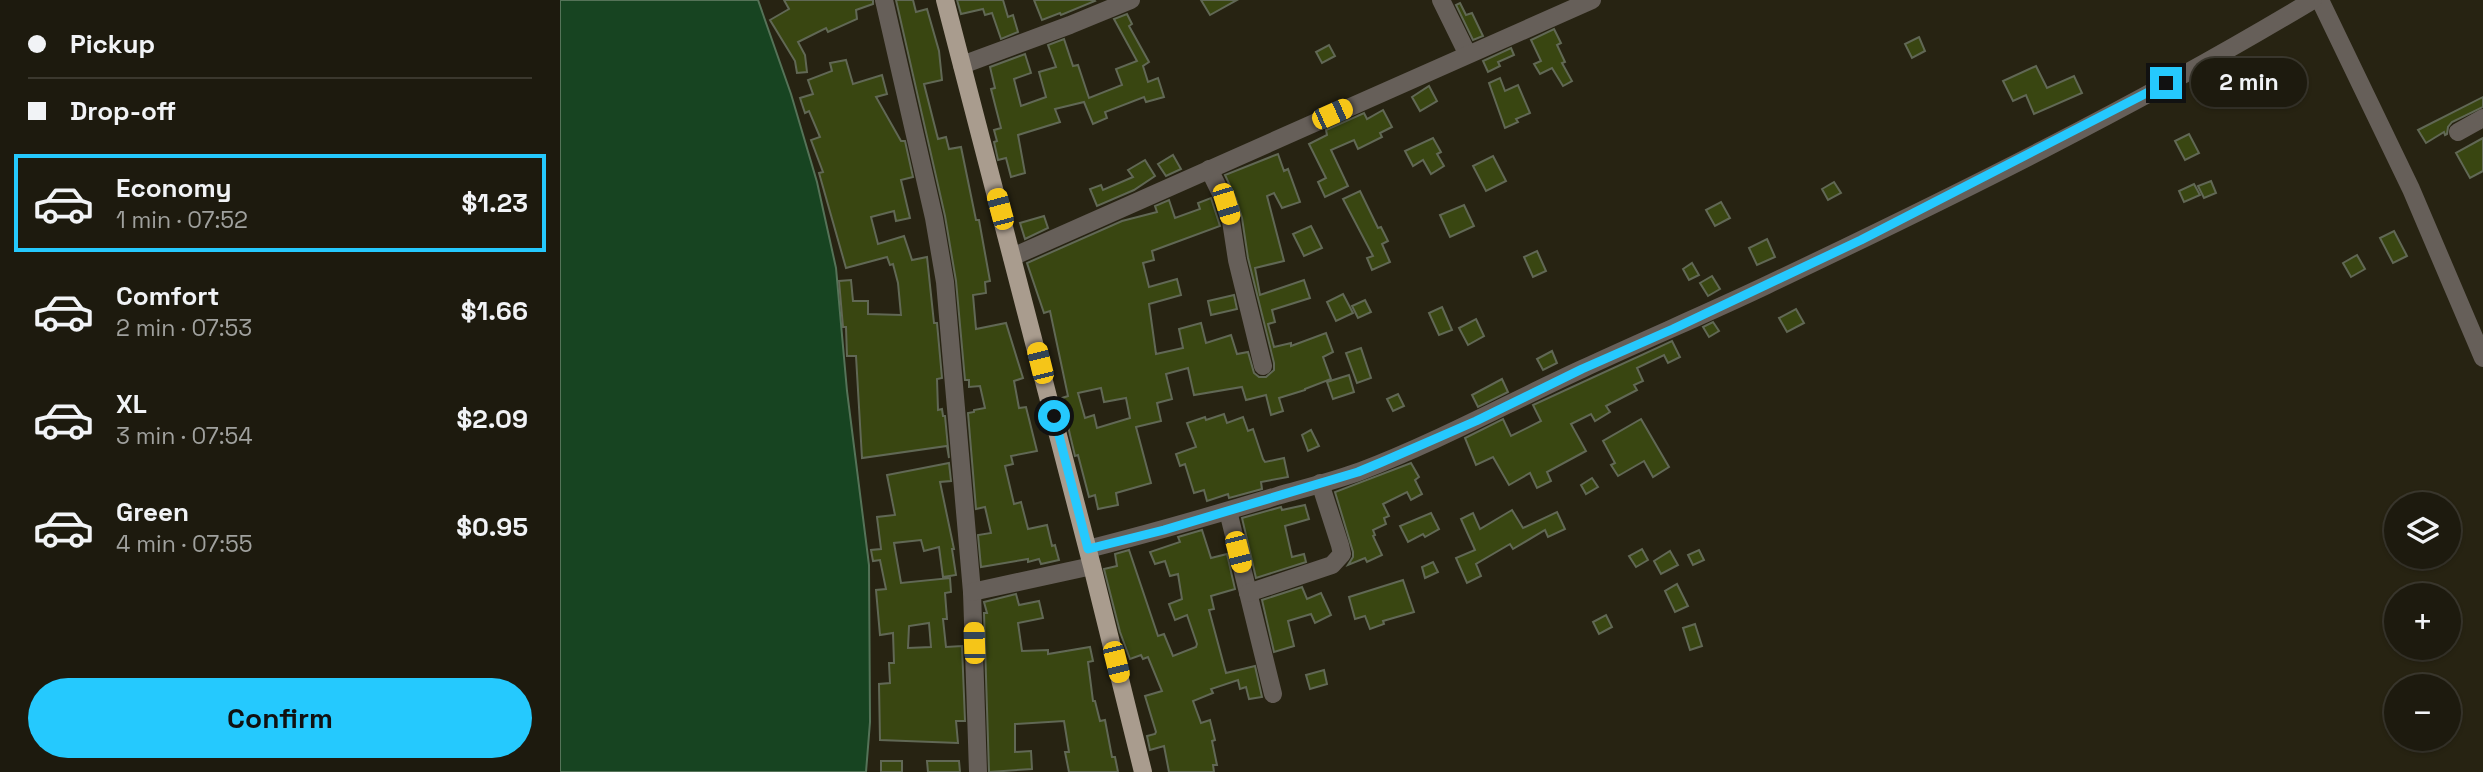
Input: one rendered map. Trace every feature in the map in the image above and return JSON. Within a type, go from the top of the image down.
[{"type":"main road","points":[[945,0],[1143,772]]},
{"type":"street","points":[[884,0],[934,218],[945,282],[972,592],[978,772]]},
{"type":"street","points":[[962,65],[1131,0]]},
{"type":"street","points":[[1441,0],[1468,53]]},
{"type":"street","points":[[1012,257],[1592,0]]},
{"type":"street","points":[[972,592],[1090,558],[1370,467],[1476,421],[1861,240],[2119,108],[2313,0]]},
{"type":"street","points":[[2320,0],[2412,189],[2483,358]]},
{"type":"street","points":[[2458,132],[2483,118]]},
{"type":"street","points":[[1209,169],[1231,221],[1237,260],[1263,366]]},
{"type":"street","points":[[1248,593],[1338,561],[1342,554],[1340,545],[1320,483]]},
{"type":"street","points":[[1228,511],[1273,694]]},
{"type":"shaded area","points":[[560,0],[758,0],[791,94],[817,182],[836,268],[847,391],[869,565],[870,722],[866,772],[560,772]]},
{"type":"building","points":[[784,0],[873,0],[873,4],[856,10],[857,19],[828,32],[826,28],[798,42],[805,55],[807,72],[797,73],[795,61],[770,20],[789,9]]},
{"type":"building","points":[[896,0],[913,0],[916,12],[927,9],[939,51],[942,80],[924,84],[938,139],[946,137],[949,149],[961,147],[976,220],[979,220],[990,281],[985,282],[986,293],[973,295],[976,329],[1006,323],[1023,378],[1014,381],[1019,408],[1026,407],[1037,451],[1011,456],[1013,464],[1005,466],[1014,504],[1021,502],[1028,529],[1047,525],[1059,560],[1041,564],[1039,559],[1028,562],[1028,559],[981,567],[978,535],[991,533],[985,507],[976,509],[968,413],[985,408],[980,386],[969,387],[969,380],[965,380],[956,281],[945,216]]},
{"type":"building","points":[[957,0],[1003,0],[1008,17],[1013,15],[1018,32],[1001,39],[992,13],[985,15],[983,9],[961,14]]},
{"type":"building","points":[[1034,0],[1094,0],[1095,1],[1042,20]]},
{"type":"building","points":[[1201,0],[1237,0],[1210,15]]},
{"type":"building","points":[[1460,3],[1466,15],[1472,13],[1483,36],[1473,40],[1456,5]]},
{"type":"building","points":[[1127,14],[1132,24],[1129,26],[1149,62],[1143,66],[1148,82],[1158,78],[1164,97],[1146,102],[1144,97],[1105,112],[1107,118],[1093,124],[1084,102],[1055,109],[1060,122],[1018,135],[1025,173],[1011,177],[1006,158],[998,160],[994,142],[997,141],[994,130],[1001,128],[991,89],[995,88],[990,67],[1025,54],[1031,73],[1014,79],[1021,106],[1046,97],[1039,72],[1056,67],[1048,45],[1064,39],[1073,66],[1078,65],[1089,98],[1122,85],[1116,69],[1137,61],[1114,19]]},
{"type":"building","points":[[1554,29],[1561,43],[1557,45],[1565,62],[1562,63],[1572,81],[1563,86],[1552,68],[1540,74],[1534,64],[1541,61],[1531,40]]},
{"type":"building","points":[[1919,37],[1925,51],[1912,58],[1905,44]]},
{"type":"building","points":[[1329,45],[1335,56],[1322,63],[1316,52]]},
{"type":"building","points":[[1511,48],[1514,55],[1498,62],[1500,66],[1488,72],[1483,61]]},
{"type":"building","points":[[846,60],[853,84],[882,75],[887,94],[876,97],[901,141],[905,141],[913,177],[901,180],[910,218],[896,221],[894,211],[871,217],[878,244],[904,236],[912,260],[927,257],[942,378],[937,379],[938,410],[942,409],[945,416],[949,458],[947,446],[862,458],[856,356],[847,356],[839,281],[851,280],[853,301],[868,301],[868,314],[901,315],[898,283],[893,264],[890,265],[887,257],[846,268],[819,173],[823,172],[811,140],[820,137],[809,111],[805,113],[800,98],[813,94],[808,80],[832,71],[830,63]]},
{"type":"building","points":[[2036,66],[2047,88],[2074,76],[2082,93],[2034,114],[2026,95],[2013,101],[2003,81]]},
{"type":"building","points":[[1500,78],[1505,91],[1518,85],[1530,113],[1505,128],[1489,83]]},
{"type":"building","points":[[1429,86],[1437,101],[1420,111],[1412,97]]},
{"type":"building","points":[[2483,97],[2483,107],[2452,122],[2447,134],[2444,132],[2426,143],[2418,130]]},
{"type":"building","points":[[1383,110],[1392,127],[1380,133],[1382,137],[1358,149],[1354,140],[1331,150],[1348,186],[1325,197],[1318,182],[1326,178],[1309,144],[1327,135],[1326,130],[1364,113],[1367,119]]},
{"type":"building","points":[[2189,134],[2199,153],[2185,160],[2175,141]]},
{"type":"building","points":[[1433,138],[1441,152],[1437,154],[1444,166],[1431,174],[1423,160],[1413,166],[1405,151]]},
{"type":"building","points":[[2483,138],[2483,171],[2470,178],[2456,153]]},
{"type":"building","points":[[1278,154],[1284,171],[1288,169],[1300,202],[1282,208],[1274,193],[1267,196],[1284,261],[1255,268],[1260,295],[1304,280],[1310,298],[1272,310],[1275,322],[1268,324],[1274,347],[1291,343],[1291,346],[1326,333],[1333,352],[1323,357],[1331,379],[1279,398],[1283,411],[1271,415],[1266,395],[1246,400],[1242,387],[1194,395],[1188,368],[1166,374],[1172,399],[1157,403],[1161,421],[1136,427],[1151,483],[1116,493],[1118,505],[1098,509],[1095,495],[1089,497],[1078,455],[1075,456],[1062,398],[1068,396],[1050,311],[1044,313],[1027,263],[1122,221],[1157,212],[1155,206],[1169,200],[1175,218],[1200,209],[1198,203],[1211,198],[1220,226],[1152,251],[1154,260],[1143,263],[1149,287],[1177,279],[1181,295],[1149,304],[1156,354],[1183,348],[1179,329],[1201,323],[1206,343],[1231,335],[1237,354],[1248,352],[1254,373],[1259,377],[1266,377],[1274,370],[1274,363],[1248,258],[1242,218],[1225,175]],"holes":[[[1101,388],[1104,402],[1126,398],[1130,418],[1097,428],[1094,415],[1085,418],[1078,393]]]},
{"type":"building","points":[[1173,155],[1181,169],[1166,176],[1158,164]]},
{"type":"building","points":[[1493,156],[1506,181],[1486,191],[1473,166]]},
{"type":"building","points":[[1145,160],[1155,176],[1134,190],[1097,206],[1090,189],[1101,185],[1103,190],[1133,177],[1128,170]]},
{"type":"building","points":[[2211,181],[2216,193],[2204,198],[2198,186]]},
{"type":"building","points":[[1834,182],[1841,193],[1828,200],[1822,189]]},
{"type":"building","points":[[2194,184],[2200,195],[2184,202],[2179,191]]},
{"type":"building","points":[[1360,191],[1378,228],[1381,227],[1388,241],[1382,244],[1390,262],[1372,270],[1367,258],[1373,256],[1343,199]]},
{"type":"building","points":[[1721,202],[1730,218],[1715,226],[1706,210]]},
{"type":"building","points":[[1464,205],[1474,226],[1450,237],[1440,215]]},
{"type":"building","points":[[1044,216],[1048,228],[1025,239],[1020,223]]},
{"type":"building","points":[[1311,226],[1322,248],[1304,256],[1293,234]]},
{"type":"building","points":[[2394,231],[2407,256],[2393,263],[2380,238]]},
{"type":"building","points":[[1767,239],[1775,257],[1757,265],[1749,248]]},
{"type":"building","points":[[1537,251],[1546,271],[1533,277],[1524,257]]},
{"type":"building","points":[[2357,255],[2365,269],[2351,277],[2343,263]]},
{"type":"building","points":[[1692,263],[1699,275],[1689,280],[1683,269]]},
{"type":"building","points":[[1712,276],[1720,289],[1708,296],[1700,283]]},
{"type":"building","points":[[1343,294],[1353,313],[1336,321],[1327,302]]},
{"type":"building","points":[[1234,295],[1237,309],[1211,315],[1208,301]]},
{"type":"building","points":[[1365,300],[1371,312],[1358,318],[1352,306]]},
{"type":"building","points":[[1442,307],[1452,330],[1439,335],[1429,313]]},
{"type":"building","points":[[1796,309],[1804,323],[1787,332],[1779,318]]},
{"type":"building","points":[[1476,319],[1484,336],[1468,345],[1459,328]]},
{"type":"building","points":[[1713,322],[1719,331],[1709,337],[1703,327]]},
{"type":"building","points":[[1672,341],[1680,357],[1668,363],[1664,355],[1637,368],[1643,381],[1634,385],[1637,390],[1606,406],[1610,412],[1595,421],[1591,414],[1571,424],[1586,451],[1547,472],[1551,481],[1537,488],[1530,473],[1509,485],[1493,457],[1476,465],[1465,438],[1503,419],[1511,436],[1541,421],[1533,405]]},
{"type":"building","points":[[1361,348],[1371,378],[1357,383],[1346,353]]},
{"type":"building","points":[[1552,351],[1557,363],[1543,370],[1537,359]]},
{"type":"building","points":[[1349,375],[1354,392],[1333,399],[1327,382]]},
{"type":"building","points":[[1502,379],[1508,392],[1478,407],[1472,395]]},
{"type":"building","points":[[1398,394],[1404,406],[1393,411],[1387,399]]},
{"type":"building","points":[[1224,414],[1227,423],[1243,417],[1248,431],[1253,429],[1265,462],[1284,458],[1288,477],[1261,482],[1262,489],[1229,498],[1228,494],[1207,501],[1204,490],[1194,493],[1185,464],[1180,466],[1176,454],[1196,447],[1187,423]]},
{"type":"building","points":[[1641,419],[1669,467],[1653,477],[1644,461],[1618,476],[1611,465],[1615,463],[1603,441]]},
{"type":"building","points":[[1311,430],[1319,446],[1308,451],[1302,435]]},
{"type":"building","points":[[949,463],[951,481],[940,482],[954,549],[956,575],[943,577],[939,547],[924,551],[921,540],[894,543],[901,583],[950,578],[951,592],[945,593],[947,619],[943,619],[946,647],[962,646],[965,721],[956,721],[958,743],[880,740],[879,684],[890,683],[889,663],[894,663],[893,633],[880,635],[876,590],[886,589],[880,560],[873,561],[871,550],[881,549],[877,517],[895,515],[887,475]],"holes":[[[929,623],[931,647],[908,648],[909,626]]]},
{"type":"building","points":[[1411,463],[1419,477],[1415,480],[1422,494],[1411,500],[1407,492],[1383,504],[1389,516],[1384,518],[1386,524],[1373,530],[1382,555],[1367,562],[1365,558],[1348,565],[1353,552],[1335,492]]},
{"type":"building","points":[[1592,478],[1598,487],[1586,494],[1581,485]]},
{"type":"building","points":[[1305,505],[1309,519],[1285,526],[1292,557],[1304,554],[1306,562],[1256,578],[1242,518],[1281,507],[1282,510]]},
{"type":"building","points":[[1512,510],[1523,528],[1557,512],[1565,529],[1548,537],[1545,530],[1513,549],[1510,544],[1476,564],[1481,576],[1467,583],[1456,558],[1475,550],[1461,519],[1473,513],[1480,529]]},
{"type":"building","points":[[1431,513],[1439,529],[1408,542],[1400,526]]},
{"type":"building","points":[[1202,530],[1211,558],[1227,554],[1235,589],[1211,596],[1214,609],[1209,610],[1226,673],[1255,666],[1262,697],[1249,699],[1246,687],[1240,689],[1238,680],[1211,689],[1213,693],[1193,701],[1201,723],[1210,720],[1217,765],[1213,765],[1214,772],[1169,772],[1164,746],[1150,750],[1147,736],[1156,732],[1145,696],[1162,691],[1148,657],[1143,659],[1141,655],[1130,659],[1120,632],[1104,569],[1117,566],[1115,554],[1129,550],[1158,636],[1164,634],[1173,656],[1196,647],[1187,615],[1175,620],[1169,604],[1182,599],[1178,574],[1170,576],[1165,561],[1155,564],[1150,552],[1180,542],[1178,537]]},
{"type":"building","points":[[1642,549],[1648,560],[1636,567],[1629,556]]},
{"type":"building","points":[[1699,550],[1704,560],[1693,565],[1688,555]]},
{"type":"building","points":[[1670,551],[1678,565],[1661,574],[1654,561]]},
{"type":"building","points":[[1433,562],[1438,572],[1425,578],[1422,567]]},
{"type":"building","points":[[1403,580],[1414,612],[1383,621],[1384,624],[1370,629],[1365,616],[1355,619],[1349,597]]},
{"type":"building","points":[[1677,584],[1688,606],[1675,612],[1665,591]]},
{"type":"building","points":[[1302,587],[1307,599],[1321,593],[1331,615],[1315,623],[1311,614],[1288,621],[1294,646],[1274,652],[1262,600]]},
{"type":"building","points":[[1016,594],[1019,605],[1039,601],[1043,618],[1018,623],[1022,651],[1048,650],[1048,654],[1090,647],[1093,661],[1088,662],[1093,701],[1100,721],[1105,720],[1112,757],[1115,757],[1118,772],[1069,772],[1064,721],[1015,724],[1015,752],[1031,751],[1032,769],[989,772],[984,613],[987,613],[984,602]]},
{"type":"building","points":[[1606,615],[1612,627],[1599,634],[1593,622]]},
{"type":"building","points":[[1695,624],[1702,646],[1690,650],[1683,628]]},
{"type":"building","points":[[1324,670],[1327,684],[1310,689],[1306,675]]},
{"type":"building","points":[[881,761],[902,761],[902,772],[881,772]]},
{"type":"building","points":[[927,761],[959,761],[960,772],[928,772]]},
{"type":"route","points":[[1054,416],[1088,549],[1164,530],[1358,472],[1476,421],[1861,240],[2166,83]]}]
